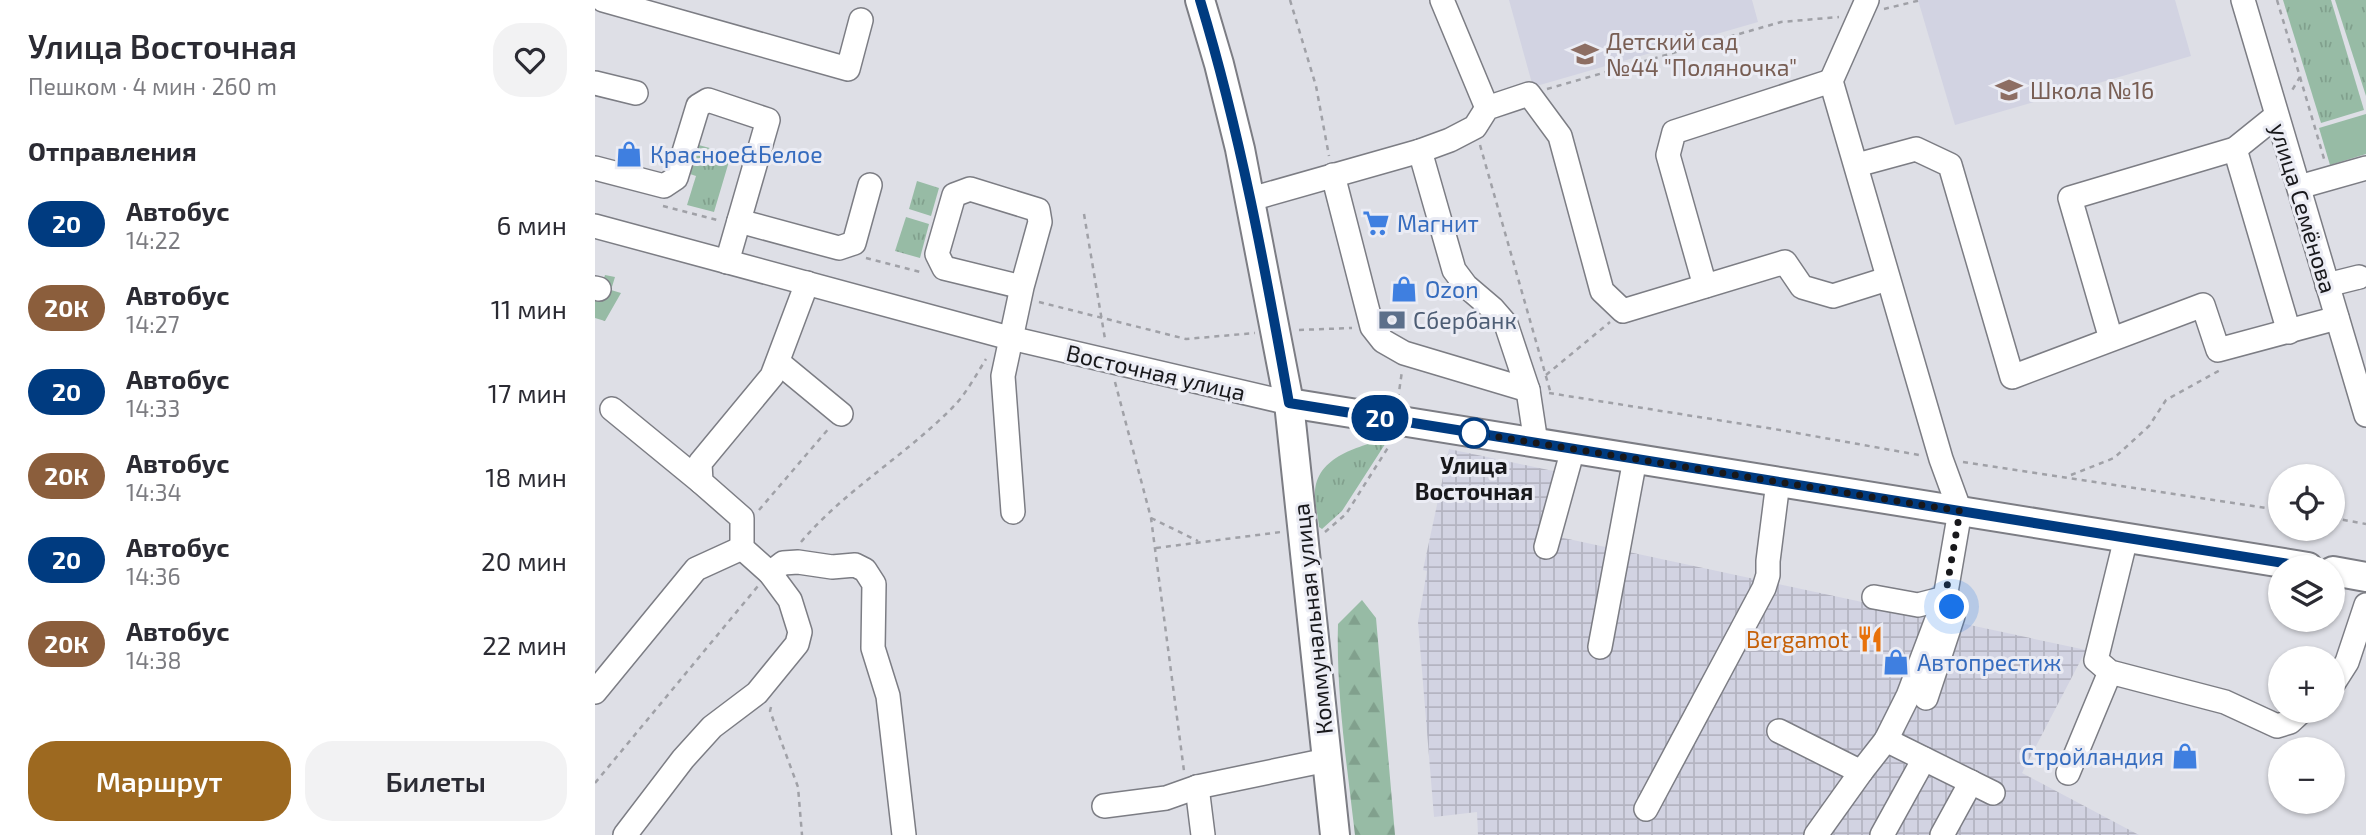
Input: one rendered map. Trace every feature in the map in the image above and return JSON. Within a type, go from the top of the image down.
[{"type":"main road","name":"Коммунальная улица","points":[[1200,0],[1219,64],[1251,199],[1289,403],[1335,835]]},
{"type":"main road","name":"Восточная улица","points":[[1289,403],[2268,561]]},
{"type":"main road","points":[[2345,573],[2366,576]]},
{"type":"street","points":[[603,0],[848,69],[861,20]]},
{"type":"street","points":[[1442,0],[1481,118]]},
{"type":"street","name":"улица Семёнова","points":[[2243,0],[2366,415]]},
{"type":"street","points":[[1816,835],[1886,740],[1909,696],[1945,598],[1960,511],[1941,459],[1887,279],[1857,165],[1831,81],[1863,7]]},
{"type":"street","points":[[1705,286],[1668,155],[1674,132],[1831,81]]},
{"type":"street","points":[[595,83],[636,93]]},
{"type":"street","points":[[1251,199],[1450,140],[1481,118],[1529,94],[1560,136],[1602,291],[1623,311],[1785,262],[1802,287],[1833,296],[1887,279]]},
{"type":"street","points":[[595,168],[664,186],[676,178],[698,106],[708,100],[768,120],[727,262]]},
{"type":"street","points":[[2111,339],[2070,198],[2235,149],[2276,116]]},
{"type":"street","points":[[1857,165],[1916,149],[1950,165],[2012,377],[2203,306],[2218,350],[2337,318]]},
{"type":"street","points":[[2235,149],[2289,332]]},
{"type":"street","points":[[1420,151],[1454,270],[1506,324],[1528,390],[1536,443]]},
{"type":"street","points":[[2299,187],[2366,168]]},
{"type":"street","points":[[1333,175],[1372,327],[1383,341],[1404,353],[1528,390]]},
{"type":"street","points":[[739,221],[839,248],[854,243],[870,185]]},
{"type":"street","points":[[1013,512],[1003,376],[1006,337],[1022,287],[1040,222],[1038,209],[970,189],[954,195],[937,254],[944,268],[1022,287]]},
{"type":"street","name":"Восточная улица","points":[[595,226],[1006,337],[1289,403]]},
{"type":"street","points":[[2327,285],[2359,277]]},
{"type":"street","points":[[701,482],[700,463],[772,376],[807,283]]},
{"type":"street","points":[[778,362],[841,414]]},
{"type":"street","points":[[612,409],[742,518],[742,548]]},
{"type":"street","points":[[1546,547],[1573,449]]},
{"type":"street","points":[[1600,647],[1635,459]]},
{"type":"street","points":[[1646,809],[1764,588],[1768,575],[1767,561],[1778,482]]},
{"type":"street","points":[[2126,538],[2096,660],[2110,672],[2225,702],[2268,722]]},
{"type":"street","points":[[625,835],[683,759],[712,727],[757,693],[797,645],[800,632],[776,568],[742,548]]},
{"type":"street","points":[[595,692],[696,569],[742,548]]},
{"type":"street","points":[[776,568],[798,562],[832,567],[855,565],[865,570],[874,584],[873,648],[888,696],[904,835]]},
{"type":"street","points":[[1874,597],[1918,605],[1945,598]]},
{"type":"street","points":[[1926,698],[1954,616],[1952,607],[1945,598]]},
{"type":"street","points":[[2345,665],[2366,605]]},
{"type":"street","points":[[2068,773],[2110,672]]},
{"type":"street","points":[[1779,731],[1861,772]]},
{"type":"street","points":[[1886,740],[1993,793]]},
{"type":"street","points":[[1882,835],[1924,759]]},
{"type":"street","points":[[1104,806],[1166,798],[1197,787],[1327,760]]},
{"type":"street","points":[[1942,835],[1971,782]]},
{"type":"street","points":[[1197,787],[1203,835]]},
{"type":"path","points":[[1290,0],[1315,86],[1333,175]]},
{"type":"path","points":[[1529,94],[1781,22],[1921,0]]},
{"type":"path","points":[[2277,0],[2330,178]]},
{"type":"path","points":[[2276,116],[2300,78]]},
{"type":"path","points":[[1481,118],[1551,394]]},
{"type":"path","points":[[1084,214],[1105,339]]},
{"type":"path","points":[[1546,375],[1623,311]]},
{"type":"path","points":[[1299,330],[1372,327]]},
{"type":"path","points":[[595,783],[737,610],[823,516],[922,436],[955,405],[1006,337]]},
{"type":"path","points":[[2067,477],[2115,458],[2149,426],[2166,400],[2223,368],[2218,350]]},
{"type":"path","points":[[1398,404],[1404,353]]},
{"type":"path","points":[[1114,379],[1151,518],[1184,771],[1197,787]]},
{"type":"path","points":[[1528,390],[1941,459],[2268,508]]},
{"type":"path","points":[[742,518],[757,511],[841,414]]},
{"type":"path","points":[[1321,536],[1346,514],[1389,446]]},
{"type":"path","points":[[1151,518],[1201,542]]},
{"type":"path","points":[[2345,521],[2366,524]]},
{"type":"path","points":[[1156,548],[1281,532],[1286,537]]},
{"type":"path","points":[[772,704],[770,711],[798,787],[802,835]]},
{"type":"shaded area","name":"Детский сад №44 \"Поляночка\"","points":[[1509,0],[1752,0],[1758,22],[1533,87]]},
{"type":"shaded area","name":"Школа №16","points":[[1918,0],[2175,0],[2191,56],[1955,125]]},
{"type":"shaded area","points":[[1449,449],[1558,472],[1545,534],[2086,650],[2022,773],[2139,835],[1478,835],[1477,812],[1434,817],[1418,622],[1427,571],[1423,570]]},
{"type":"green space","points":[[2283,0],[2331,0],[2364,110],[2321,123]]},
{"type":"green space","points":[[2335,0],[2366,0],[2366,96]]},
{"type":"green space","points":[[2366,114],[2366,154],[2330,165],[2319,128]]},
{"type":"green space","points":[[695,144],[717,150],[716,154],[730,158],[714,212],[687,205],[696,176],[687,173]]},
{"type":"green space","points":[[917,181],[939,188],[931,216],[909,209]]},
{"type":"green space","points":[[906,217],[929,224],[920,258],[895,251]]},
{"type":"green space","points":[[605,275],[615,277],[611,290],[621,293],[605,321],[595,318],[595,297],[598,298]]},
{"type":"green space","points":[[1389,438],[1342,511],[1322,529],[1319,527],[1315,494],[1317,481],[1323,470],[1353,449]]},
{"type":"green space","points":[[1362,600],[1376,618],[1395,835],[1355,835],[1340,703],[1338,624]]},
{"type":"bus line","name":"20","points":[[1200,0],[1240,149],[1289,403],[2268,561]]},
{"type":"place","name":"Детский сад №44 \"Поляночка\"","points":[[1585,54]]},
{"type":"place","name":"Школа №16","points":[[2009,90]]},
{"type":"place","name":"Красное&Белое","points":[[629,154]]},
{"type":"place","name":"Магнит","points":[[1376,223]]},
{"type":"place","name":"Ozon","points":[[1404,289]]},
{"type":"place","name":"Сбербанк","points":[[1392,320]]},
{"type":"place","name":"Улица Восточная","points":[[1474,433]]},
{"type":"place","name":"Bergamot","points":[[1870,639]]},
{"type":"place","name":"Автопрестиж","points":[[1896,662]]},
{"type":"place","name":"Стройландия","points":[[2185,756]]},
{"type":"route","points":[[1474,433],[1960,511],[1945,598],[1952,607]]}]
